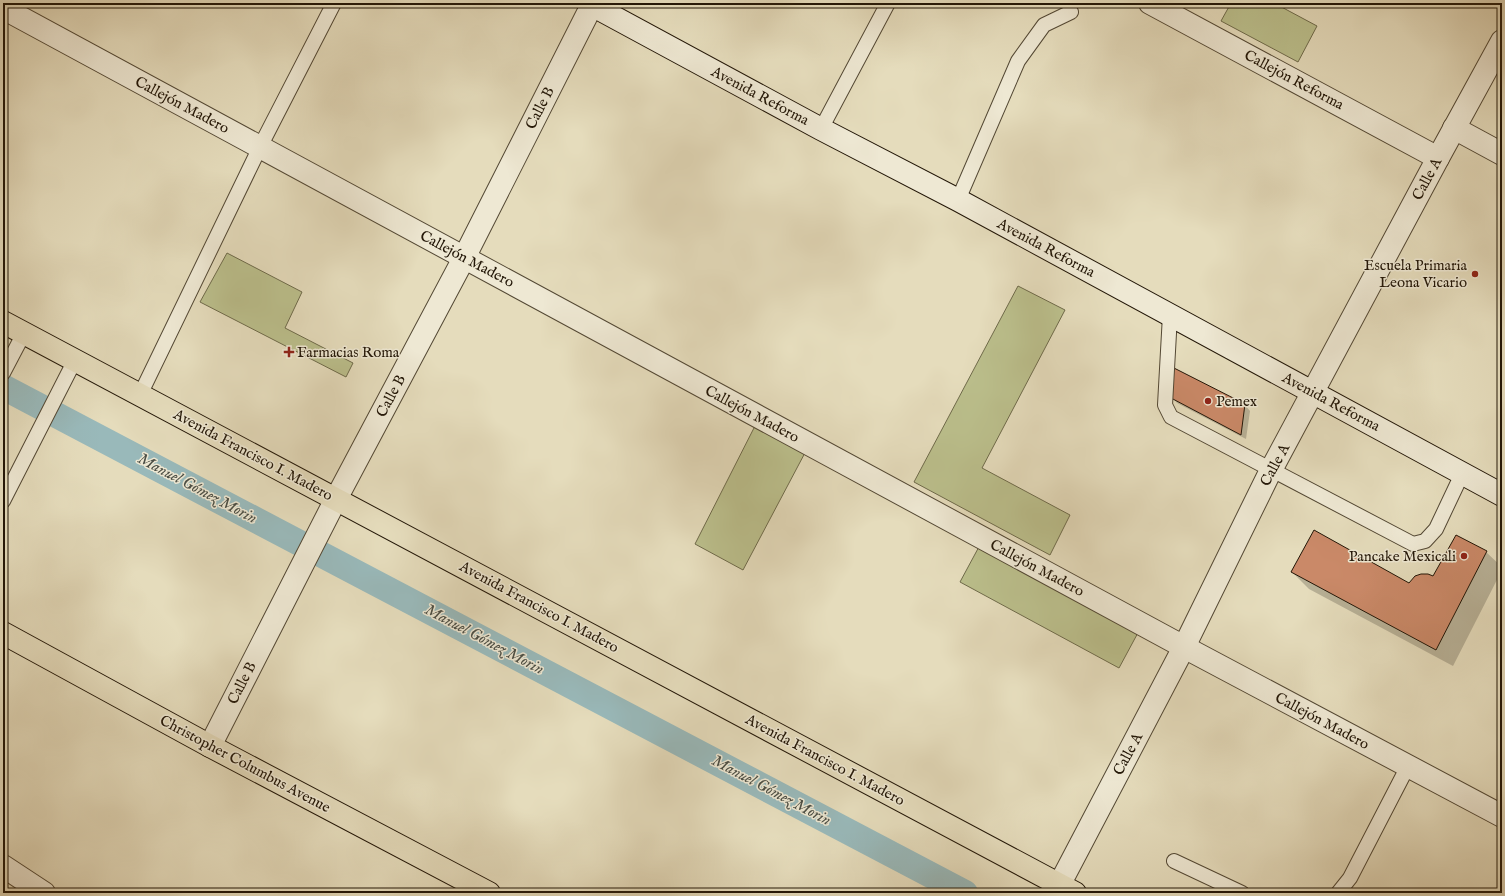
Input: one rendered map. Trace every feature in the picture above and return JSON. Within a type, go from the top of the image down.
[{"type":"main road","name":"Avenida Francisco I. Madero","points":[[3,322],[336,499],[1063,890]]},
{"type":"main road","name":"Christopher Columbus Avenue","points":[[3,633],[210,746],[489,893]]},
{"type":"street","name":"Callejón Reforma","points":[[1150,3],[1438,158]]},
{"type":"street","name":"Avenida Reforma","points":[[591,4],[822,129],[958,200],[1502,495]]},
{"type":"street","name":"Calle B","points":[[210,746],[336,499],[464,258],[591,4]]},
{"type":"street","name":"Callejón Madero","points":[[3,8],[1184,647],[1502,816]]},
{"type":"street","name":"Calle A","points":[[1063,890],[1271,470],[1314,393],[1454,128],[1502,41]]},
{"type":"street","points":[[1454,128],[1502,154]]},
{"type":"street","points":[[3,866],[44,893]]},
{"type":"lane","points":[[140,395],[260,147],[334,3]]},
{"type":"lane","points":[[822,129],[888,3]]},
{"type":"lane","points":[[958,200],[1018,61],[1044,25],[1071,12]]},
{"type":"lane","points":[[1170,315],[1165,405],[1171,417],[1413,544],[1425,541],[1436,529],[1462,474]]},
{"type":"lane","points":[[3,373],[24,333]]},
{"type":"lane","points":[[3,501],[75,360]]},
{"type":"lane","points":[[1338,893],[1350,878],[1408,766]]},
{"type":"lane","points":[[1174,861],[1242,893]]},
{"type":"green space","points":[[1231,3],[1274,3],[1317,26],[1298,62],[1221,21]]},
{"type":"green space","points":[[227,253],[302,292],[285,328],[353,363],[346,377],[200,302]]},
{"type":"green space","points":[[1018,286],[1065,310],[982,468],[1070,515],[1050,555],[914,482]]},
{"type":"green space","points":[[757,422],[807,449],[743,570],[695,544]]},
{"type":"green space","points":[[981,543],[1140,629],[1119,668],[960,582]]},
{"type":"building","name":"Pemex","points":[[1172,367],[1245,404],[1241,435],[1171,398]]},
{"type":"building","points":[[1314,530],[1409,583],[1415,576],[1421,574],[1433,576],[1456,535],[1487,551],[1436,650],[1291,572]]},
{"type":"waterway","name":"Manuel Gómez Morin","points":[[3,387],[965,893]]},
{"type":"place","name":"Escuela Primaria Leona Vicario","points":[[1475,274]]},
{"type":"place","name":"Farmacias Roma","points":[[289,352]]},
{"type":"place","name":"Pemex","points":[[1208,401]]},
{"type":"place","name":"Pancake Mexicali","points":[[1464,556]]}]
